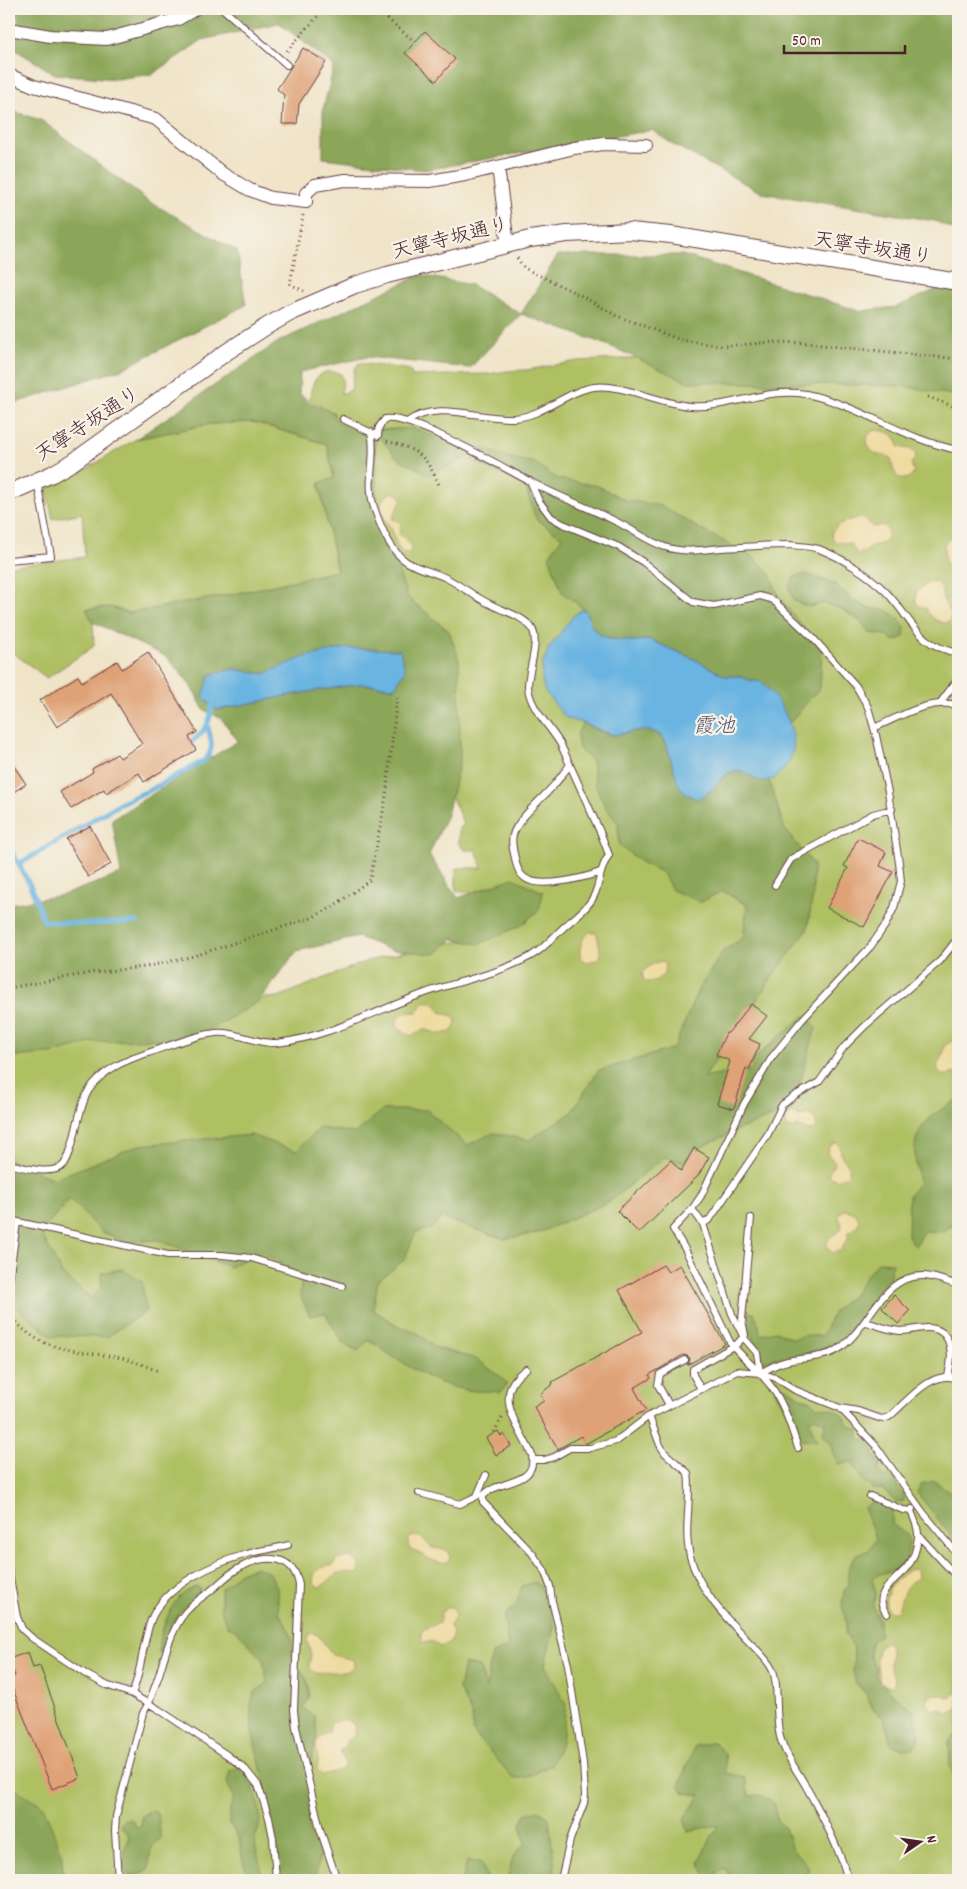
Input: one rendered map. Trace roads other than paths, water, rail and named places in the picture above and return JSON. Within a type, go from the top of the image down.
[{"type":"street","points":[[9,29],[50,36],[107,39],[178,19],[195,9]]},
{"type":"street","points":[[9,75],[34,86],[156,119],[223,174],[250,190],[271,198],[306,202],[306,193],[315,185],[344,180],[430,181],[498,167],[574,148],[604,144],[646,145]]},
{"type":"street","points":[[498,167],[508,245]]},
{"type":"street","name":"天寧寺坂通り","points":[[9,493],[73,462],[228,351],[267,326],[321,298],[355,284],[530,239],[567,234],[630,231],[671,235],[958,282]]},
{"type":"lane","points":[[222,9],[287,65]]},
{"type":"lane","points":[[407,422],[420,415],[442,411],[518,418],[549,407],[582,390],[596,387],[610,387],[665,402],[690,406],[721,405],[771,394],[794,393],[833,403],[904,434],[958,450]]},
{"type":"lane","points":[[343,419],[378,436],[379,427],[385,419],[407,422],[453,441],[530,481],[616,521],[647,540],[666,548],[692,551],[780,545],[818,549],[864,574],[877,584],[886,592],[911,625],[926,640],[938,647],[958,653]]},
{"type":"lane","points":[[9,1164],[37,1169],[52,1169],[66,1163],[71,1151],[80,1110],[90,1088],[118,1064],[199,1037],[217,1033],[276,1043],[328,1031],[415,996],[492,974],[541,950],[585,909],[596,893],[600,872],[609,855],[554,733],[531,701],[528,689],[529,674],[536,643],[532,628],[516,616],[481,600],[451,581],[407,562],[392,545],[372,501],[370,487],[373,440],[371,432]]},
{"type":"lane","points":[[9,560],[51,556],[37,481]]},
{"type":"lane","points":[[530,481],[539,501],[551,517],[563,524],[619,547],[643,562],[693,602],[714,606],[760,596],[773,600],[813,638],[856,686],[868,707],[874,728],[892,809],[901,881],[899,895],[886,924],[871,946],[801,1021],[772,1057],[744,1104],[701,1196],[692,1210],[673,1229],[685,1249],[733,1347],[760,1373],[771,1387],[785,1413],[798,1448]]},
{"type":"lane","points":[[940,703],[958,679]]},
{"type":"lane","points":[[874,728],[914,709],[940,703],[958,705]]},
{"type":"lane","points":[[569,766],[556,783],[530,810],[513,834],[512,845],[515,859],[519,872],[526,879],[555,882],[574,880],[600,872]]},
{"type":"lane","points":[[775,885],[791,859],[873,814],[892,809]]},
{"type":"lane","points":[[703,1224],[710,1219],[768,1134],[782,1105],[819,1082],[844,1047],[866,1025],[940,961],[958,938]]},
{"type":"lane","points":[[692,1210],[703,1224],[732,1314],[744,1338],[757,1353],[760,1373]]},
{"type":"lane","points":[[701,1388],[693,1375],[693,1369],[707,1357],[733,1347],[744,1338],[745,1331],[742,1320],[751,1218]]},
{"type":"lane","points":[[9,1220],[168,1256],[222,1255],[250,1258],[342,1286]]},
{"type":"lane","points":[[9,1281],[17,1222]]},
{"type":"lane","points":[[760,1373],[785,1362],[834,1352],[841,1348],[866,1322],[893,1286],[903,1280],[913,1276],[926,1276],[958,1285]]},
{"type":"lane","points":[[866,1322],[897,1330],[936,1328],[941,1331],[951,1348],[952,1358],[948,1376]]},
{"type":"lane","points":[[669,1406],[658,1385],[660,1374],[685,1360]]},
{"type":"lane","points":[[483,1502],[483,1496],[491,1489],[524,1477],[530,1471],[533,1460],[508,1405],[511,1385],[518,1375],[526,1369]]},
{"type":"lane","points":[[533,1460],[544,1460],[554,1457],[570,1448],[590,1448],[616,1441],[649,1416],[737,1371],[760,1373],[776,1378],[795,1390],[840,1408],[858,1410],[882,1418],[889,1417],[934,1380],[948,1376],[958,1379]]},
{"type":"lane","points":[[840,1408],[876,1446],[917,1503],[958,1555]]},
{"type":"lane","points":[[649,1416],[660,1445],[688,1473],[688,1542],[690,1557],[696,1571],[709,1596],[721,1612],[774,1671],[780,1739],[790,1761],[811,1795],[841,1859],[848,1880]]},
{"type":"lane","points":[[419,1493],[460,1504],[470,1501],[477,1496],[486,1476]]},
{"type":"lane","points":[[870,1496],[903,1510],[911,1511]]},
{"type":"lane","points":[[470,1501],[483,1502],[532,1553],[544,1570],[550,1586],[568,1665],[583,1763],[585,1795],[584,1803],[570,1840],[561,1880]]},
{"type":"lane","points":[[911,1511],[917,1503]]},
{"type":"lane","points":[[911,1511],[919,1536],[958,1578]]},
{"type":"lane","points":[[887,1614],[881,1603],[882,1596],[912,1558],[919,1536]]},
{"type":"lane","points":[[132,1694],[140,1672],[151,1620],[160,1604],[168,1596],[188,1580],[229,1559],[288,1545]]},
{"type":"lane","points":[[118,1880],[116,1816],[143,1712],[149,1703],[175,1629],[182,1615],[193,1604],[235,1571],[246,1565],[272,1559],[283,1560],[291,1566],[297,1576],[299,1585],[294,1710],[296,1727],[320,1830],[337,1880]]},
{"type":"lane","points":[[9,1573],[17,1617],[22,1629],[32,1638],[87,1676],[149,1703],[245,1769],[258,1785],[269,1818],[273,1838],[276,1880]]},
{"type":"water","name":"霞池","points":[[581,610],[585,610],[592,627],[599,634],[610,639],[650,640],[694,659],[725,676],[739,676],[762,682],[775,697],[787,716],[791,727],[793,747],[791,757],[786,766],[774,779],[765,781],[755,779],[741,771],[733,771],[724,776],[708,793],[696,799],[684,792],[678,784],[666,742],[661,736],[654,732],[642,730],[613,735],[565,717],[545,692],[542,680],[542,666],[549,648],[573,616]]},
{"type":"water","points":[[347,648],[400,650],[405,671],[395,687],[360,684],[301,693],[217,710],[203,697],[210,675],[233,669],[264,674],[304,657]]},
{"type":"waterway","points":[[191,742],[206,727],[212,706]]},
{"type":"waterway","points":[[19,864],[121,803],[154,788],[205,760],[211,748],[208,727]]},
{"type":"waterway","points":[[9,846],[30,885],[44,921],[85,924],[138,922]]}]
